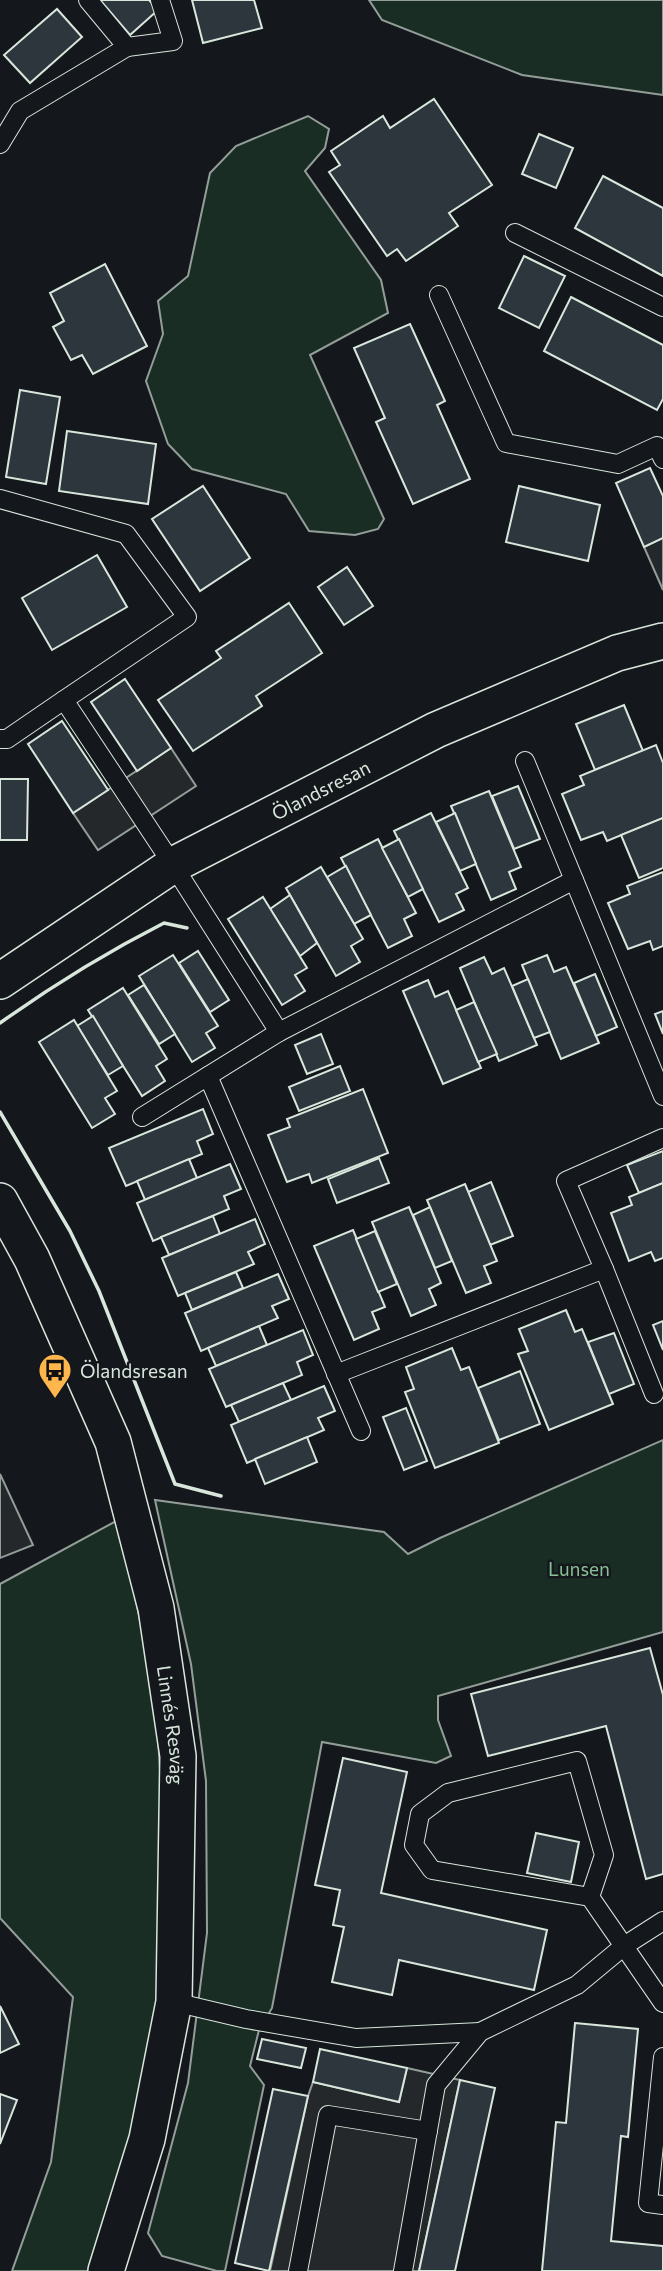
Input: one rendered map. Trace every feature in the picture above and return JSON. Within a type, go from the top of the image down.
[{"type":"street","name":"Ölandsresan","points":[[0,981],[173,865],[436,730],[617,653],[663,641]]},
{"type":"street","name":"Linnés Resväg","points":[[0,1201],[32,1259],[113,1442],[156,1608],[178,1756],[174,2002],[148,2139],[109,2271]]},
{"type":"lane","points":[[88,0],[127,47]]},
{"type":"lane","points":[[0,144],[20,111],[127,47],[173,41],[160,0]]},
{"type":"lane","points":[[515,233],[663,307]]},
{"type":"lane","points":[[439,295],[506,443],[618,464],[657,446],[662,455]]},
{"type":"lane","points":[[0,499],[127,534],[187,617],[7,739],[0,739]]},
{"type":"lane","points":[[64,700],[279,1031]]},
{"type":"lane","points":[[525,761],[663,1096]]},
{"type":"lane","points":[[142,1117],[279,1031],[575,880]]},
{"type":"lane","points":[[208,1076],[361,1431]]},
{"type":"lane","points":[[654,1394],[566,1181],[663,1138]]},
{"type":"lane","points":[[336,1374],[604,1269]]},
{"type":"lane","points":[[590,1897],[604,1855],[577,1761],[448,1793],[420,1814],[414,1845],[432,1870],[590,1897],[663,2003]]},
{"type":"lane","points":[[174,2002],[246,2019],[356,2038],[480,2032],[577,1984],[624,1946],[663,1921]]},
{"type":"lane","points":[[403,2271],[436,2085],[480,2032]]},
{"type":"lane","points":[[663,2057],[648,2203],[663,2204]]},
{"type":"lane","points":[[298,2271],[328,2115],[428,2131]]},
{"type":"green space","points":[[369,0],[663,0],[663,95],[522,75],[382,20]]},
{"type":"green space","points":[[308,116],[329,129],[325,148],[305,171],[381,280],[388,313],[310,355],[384,519],[378,529],[355,535],[309,531],[286,494],[192,469],[168,444],[146,381],[163,334],[158,301],[188,276],[210,173],[236,146]]},
{"type":"green space","name":"Lunsen","points":[[663,1440],[663,1632],[438,1696],[438,1720],[451,1756],[436,1763],[322,1742],[272,2008],[259,2030],[250,2066],[264,2085],[225,2271],[162,2256],[148,2233],[188,2083],[207,1933],[206,1781],[191,1664],[155,1500],[384,1532],[408,1554]]},
{"type":"green space","points":[[118,1520],[144,1638],[157,1720],[164,1838],[162,1951],[152,2057],[94,2271],[12,2271],[51,2162],[73,1997],[0,1918],[0,1584]]},
{"type":"shaded area","points":[[663,538],[663,590],[644,547]]},
{"type":"shaded area","points":[[171,748],[196,786],[98,850],[73,813]]},
{"type":"shaded area","points":[[0,1474],[33,1545],[0,1558]]},
{"type":"shaded area","points":[[407,2068],[460,2080],[419,2271],[270,2271],[313,2082],[399,2102]]},
{"type":"building","points":[[100,0],[149,0],[158,10],[130,35]]},
{"type":"building","points":[[192,0],[254,0],[262,28],[203,43]]},
{"type":"building","points":[[57,9],[82,37],[30,83],[4,55]]},
{"type":"building","points":[[434,99],[492,185],[449,213],[458,226],[406,261],[397,249],[387,256],[329,172],[340,165],[331,151],[383,116],[390,128]]},
{"type":"building","points":[[539,134],[573,148],[556,188],[522,174]]},
{"type":"building","points":[[603,176],[663,208],[663,276],[575,228]]},
{"type":"building","points":[[524,256],[565,276],[539,328],[499,308]]},
{"type":"building","points":[[105,264],[147,346],[93,374],[82,355],[71,360],[53,327],[64,321],[50,293]]},
{"type":"building","points":[[571,297],[663,345],[663,399],[657,410],[544,351]]},
{"type":"building","points":[[410,324],[445,401],[437,405],[470,479],[413,504],[376,422],[385,418],[354,348]]},
{"type":"building","points":[[20,390],[60,397],[46,484],[6,477]]},
{"type":"building","points":[[67,431],[156,444],[148,504],[59,491]]},
{"type":"building","points":[[650,468],[663,496],[663,538],[644,547],[616,483]]},
{"type":"building","points":[[203,486],[250,558],[200,591],[152,519]]},
{"type":"building","points":[[519,486],[600,505],[588,561],[506,542]]},
{"type":"building","points":[[97,555],[127,607],[52,650],[22,598]]},
{"type":"building","points":[[347,567],[373,606],[344,625],[318,587]]},
{"type":"building","points":[[289,603],[322,653],[256,696],[262,706],[193,751],[158,700],[221,658],[216,651]]},
{"type":"building","points":[[125,679],[171,748],[137,771],[91,702]]},
{"type":"building","points":[[624,705],[643,751],[595,770],[576,724]]},
{"type":"building","points":[[62,721],[108,790],[73,813],[28,744]]},
{"type":"building","points":[[656,745],[663,763],[663,818],[607,841],[603,832],[581,840],[562,794],[584,785],[580,776]]},
{"type":"building","points":[[0,779],[28,779],[27,840],[0,840]]},
{"type":"building","points":[[518,786],[540,839],[514,849],[492,796]]},
{"type":"building","points":[[489,791],[521,867],[509,872],[516,889],[491,900],[451,806]]},
{"type":"building","points":[[431,813],[468,888],[456,894],[464,910],[439,922],[394,831]]},
{"type":"building","points":[[455,813],[476,864],[460,871],[436,822]]},
{"type":"building","points":[[663,818],[663,868],[639,878],[621,835]]},
{"type":"building","points":[[378,839],[416,913],[404,919],[412,936],[388,948],[341,858]]},
{"type":"building","points":[[399,839],[423,889],[408,897],[382,848]]},
{"type":"building","points":[[346,866],[371,915],[354,924],[327,877]]},
{"type":"building","points":[[321,867],[363,939],[351,946],[360,962],[336,976],[286,888]]},
{"type":"building","points":[[663,872],[663,946],[653,950],[650,941],[628,949],[608,903],[630,894],[627,886]]},
{"type":"building","points":[[290,895],[317,943],[300,956],[270,909]]},
{"type":"building","points":[[263,897],[307,968],[295,975],[305,991],[282,1005],[228,919]]},
{"type":"building","points":[[198,951],[229,1000],[210,1012],[179,963]]},
{"type":"building","points":[[173,955],[218,1026],[206,1033],[215,1048],[192,1062],[139,976]]},
{"type":"building","points":[[547,955],[554,972],[566,967],[599,1043],[561,1059],[522,965]]},
{"type":"building","points":[[484,957],[492,974],[504,968],[537,1045],[499,1061],[460,968]]},
{"type":"building","points":[[595,974],[617,1027],[596,1036],[574,983]]},
{"type":"building","points":[[528,979],[550,1032],[534,1038],[512,986]]},
{"type":"building","points":[[428,980],[435,997],[448,991],[481,1068],[443,1084],[403,991]]},
{"type":"building","points":[[144,985],[175,1034],[159,1044],[128,995]]},
{"type":"building","points":[[123,988],[167,1059],[156,1066],[165,1081],[142,1096],[88,1010]]},
{"type":"building","points":[[474,1002],[497,1054],[478,1062],[456,1010]]},
{"type":"building","points":[[663,1011],[663,1034],[655,1014]]},
{"type":"building","points":[[93,1016],[123,1066],[108,1075],[77,1026]]},
{"type":"building","points":[[74,1020],[117,1091],[105,1098],[115,1114],[92,1128],[39,1042]]},
{"type":"building","points":[[321,1034],[333,1064],[307,1074],[295,1045]]},
{"type":"building","points":[[340,1066],[350,1091],[299,1111],[289,1087]]},
{"type":"building","points":[[363,1089],[388,1153],[312,1183],[309,1174],[287,1182],[268,1135],[290,1127],[287,1119]]},
{"type":"building","points":[[203,1109],[213,1134],[197,1141],[202,1154],[126,1186],[109,1148]]},
{"type":"building","points":[[663,1151],[663,1183],[639,1193],[627,1165]]},
{"type":"building","points":[[379,1158],[389,1183],[337,1203],[328,1179]]},
{"type":"building","points":[[189,1159],[197,1178],[145,1200],[137,1181]]},
{"type":"building","points":[[230,1164],[241,1189],[224,1196],[229,1209],[153,1241],[137,1203]]},
{"type":"building","points":[[491,1182],[513,1236],[490,1245],[468,1192]]},
{"type":"building","points":[[663,1183],[663,1258],[655,1261],[651,1252],[629,1261],[611,1213],[632,1205],[629,1197]]},
{"type":"building","points":[[465,1184],[497,1261],[484,1266],[491,1283],[466,1293],[427,1200]]},
{"type":"building","points":[[409,1207],[441,1283],[429,1289],[436,1305],[411,1316],[372,1222]]},
{"type":"building","points":[[430,1207],[452,1261],[435,1268],[413,1215]]},
{"type":"building","points":[[213,1216],[220,1234],[169,1255],[161,1237]]},
{"type":"building","points":[[255,1219],[265,1244],[248,1252],[254,1264],[178,1296],[162,1258]]},
{"type":"building","points":[[353,1230],[385,1307],[372,1312],[379,1329],[354,1340],[314,1246]]},
{"type":"building","points":[[375,1231],[397,1284],[378,1292],[356,1239]]},
{"type":"building","points":[[236,1272],[243,1288],[192,1310],[185,1293]]},
{"type":"building","points":[[278,1274],[289,1299],[272,1306],[278,1318],[201,1351],[185,1313]]},
{"type":"building","points":[[566,1310],[575,1332],[582,1329],[613,1404],[549,1430],[518,1354],[528,1351],[519,1329]]},
{"type":"building","points":[[663,1321],[663,1350],[653,1325]]},
{"type":"building","points":[[259,1326],[267,1345],[216,1366],[208,1348]]},
{"type":"building","points":[[303,1330],[313,1355],[297,1362],[302,1375],[226,1407],[209,1369]]},
{"type":"building","points":[[614,1333],[634,1384],[609,1394],[588,1342]]},
{"type":"building","points":[[452,1348],[461,1370],[469,1367],[499,1443],[435,1468],[405,1392],[414,1389],[406,1367]]},
{"type":"building","points":[[520,1371],[540,1424],[499,1440],[478,1388]]},
{"type":"building","points":[[283,1383],[291,1400],[239,1422],[231,1405]]},
{"type":"building","points":[[324,1386],[335,1411],[318,1418],[324,1430],[247,1463],[231,1425]]},
{"type":"building","points":[[406,1408],[427,1461],[404,1470],[383,1417]]},
{"type":"building","points":[[307,1437],[317,1462],[265,1484],[255,1459]]},
{"type":"building","points":[[650,1648],[663,1695],[663,1874],[646,1879],[606,1726],[488,1756],[471,1694]]},
{"type":"building","points":[[343,1758],[407,1772],[381,1893],[547,1930],[534,1990],[399,1960],[392,1995],[332,1982],[344,1927],[333,1925],[340,1890],[315,1885]]},
{"type":"building","points":[[536,1833],[579,1842],[571,1882],[527,1873]]},
{"type":"building","points":[[0,2006],[19,2044],[0,2053]]},
{"type":"building","points":[[575,2023],[638,2029],[628,2137],[621,2136],[611,2241],[663,2246],[663,2271],[542,2271],[556,2122],[566,2123]]},
{"type":"building","points":[[262,2039],[306,2048],[301,2068],[257,2059]]},
{"type":"building","points":[[320,2049],[407,2068],[399,2102],[313,2082]]},
{"type":"building","points":[[460,2080],[495,2088],[455,2271],[419,2271]]},
{"type":"building","points":[[273,2089],[308,2096],[269,2271],[235,2263]]},
{"type":"building","points":[[0,2094],[17,2100],[0,2144]]},
{"type":"wall","points":[[0,1023],[80,970],[164,923],[187,928]]},
{"type":"wall","points":[[0,1112],[70,1231],[99,1291],[175,1484],[221,1496]]},
{"type":"place","name":"Ölandsresan","points":[[55,1400]]}]
